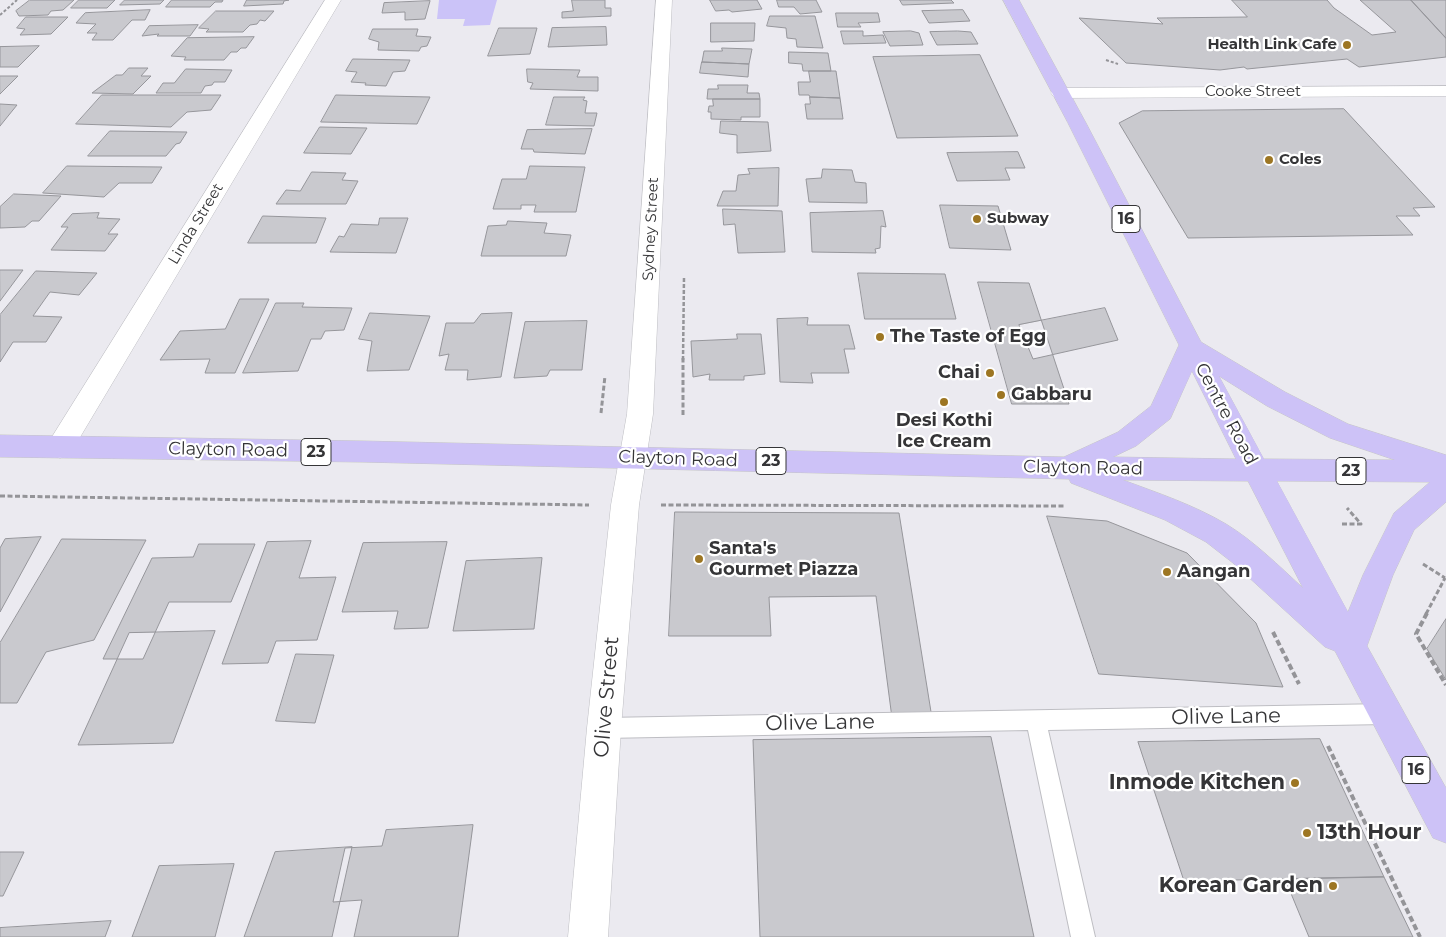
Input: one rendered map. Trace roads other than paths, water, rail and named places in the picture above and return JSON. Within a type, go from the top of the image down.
[{"type":"main road","name":"Centre Road","points":[[1011,0],[1190,346],[1350,649],[1446,825]]},
{"type":"main road","points":[[1065,468],[1127,439],[1162,412],[1190,346],[1276,399],[1339,431],[1446,466]]},
{"type":"main road","name":"Clayton Road","points":[[0,446],[633,457],[1065,468],[1446,471]]},
{"type":"main road","points":[[1065,468],[1175,512],[1216,532],[1244,554],[1350,649],[1378,575],[1404,522],[1446,485]]},
{"type":"street","name":"Linda Street","points":[[60,447],[332,0]]},
{"type":"street","name":"Sydney Street","points":[[633,457],[640,414],[664,0]]},
{"type":"street","name":"Cooke Street","points":[[1060,92],[1446,91]]},
{"type":"street","name":"Olive Street","points":[[588,937],[604,728],[626,497],[633,457]]},
{"type":"lane","name":"Olive Lane","points":[[604,728],[1386,714]]},
{"type":"lane","points":[[1036,720],[1084,937]]},
{"type":"place","name":"Health Link Cafe","points":[[1347,45]]},
{"type":"place","name":"Coles","points":[[1269,160]]},
{"type":"place","name":"Subway","points":[[977,219]]},
{"type":"place","name":"The Taste of Egg","points":[[880,337]]},
{"type":"place","name":"Chai","points":[[990,373]]},
{"type":"place","name":"Gabbaru","points":[[1001,395]]},
{"type":"place","name":"Desi Kothi Ice Cream","points":[[944,402]]},
{"type":"place","name":"Santa's Gourmet Piazza","points":[[699,559]]},
{"type":"place","name":"Aangan","points":[[1167,572]]},
{"type":"place","name":"Inmode Kitchen","points":[[1295,783]]},
{"type":"place","name":"13th Hour","points":[[1307,833]]},
{"type":"place","name":"Korean Garden","points":[[1333,886]]}]
